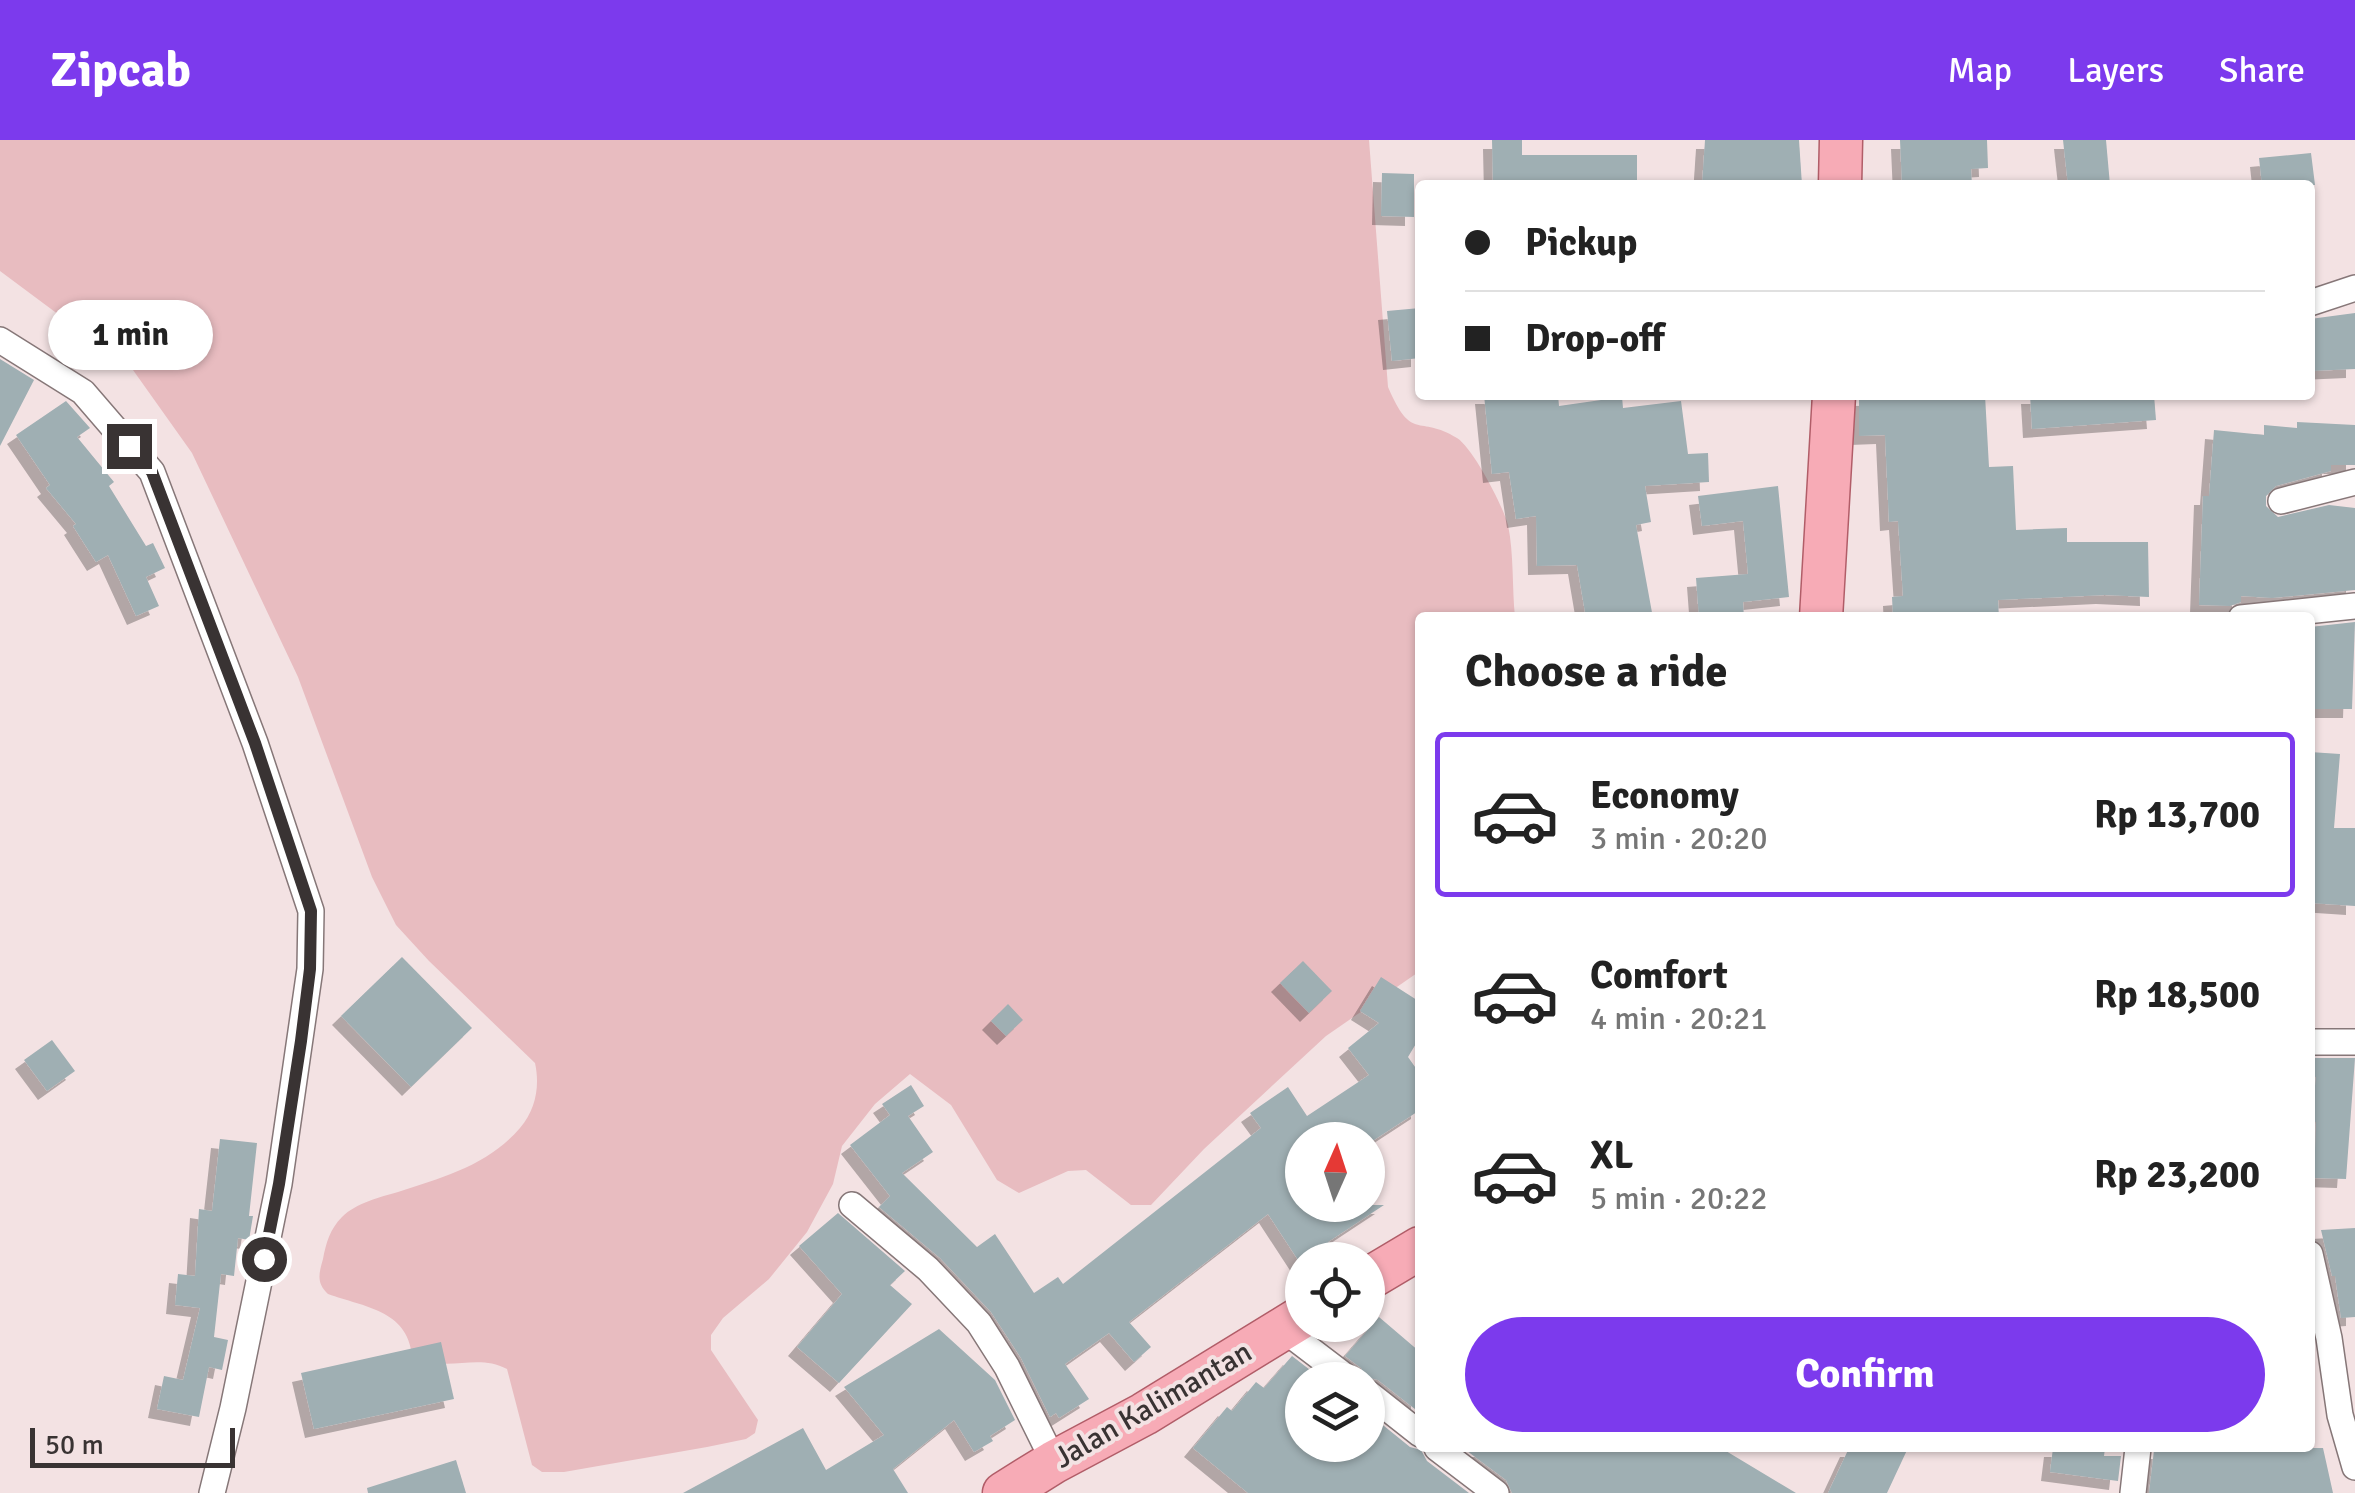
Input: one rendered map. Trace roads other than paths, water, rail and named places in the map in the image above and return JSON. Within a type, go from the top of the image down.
[{"type":"main road","points":[[1840,180],[1841,140]]},
{"type":"main road","points":[[1821,612],[1834,400]]},
{"type":"main road","points":[[1385,1269],[1415,1251]]},
{"type":"main road","name":"Jalan Kalimantan","points":[[1004,1493],[1285,1328]]},
{"type":"street","points":[[2315,301],[2355,288]]},
{"type":"street","points":[[0,340],[83,392],[152,472],[255,743],[311,911],[310,969],[279,1184],[212,1493]]},
{"type":"street","points":[[2281,500],[2355,482]]},
{"type":"street","points":[[2298,612],[2355,606]]},
{"type":"street","points":[[2315,1042],[2355,1042]]},
{"type":"street","points":[[852,1205],[928,1269],[979,1323],[1008,1368],[1054,1462]]},
{"type":"street","points":[[2315,1276],[2340,1416],[2355,1467]]},
{"type":"street","points":[[1312,1342],[1332,1362]]},
{"type":"street","points":[[1385,1407],[1415,1430]]},
{"type":"street","points":[[1443,1452],[1496,1493]]},
{"type":"street","points":[[2133,1493],[2138,1452]]}]
